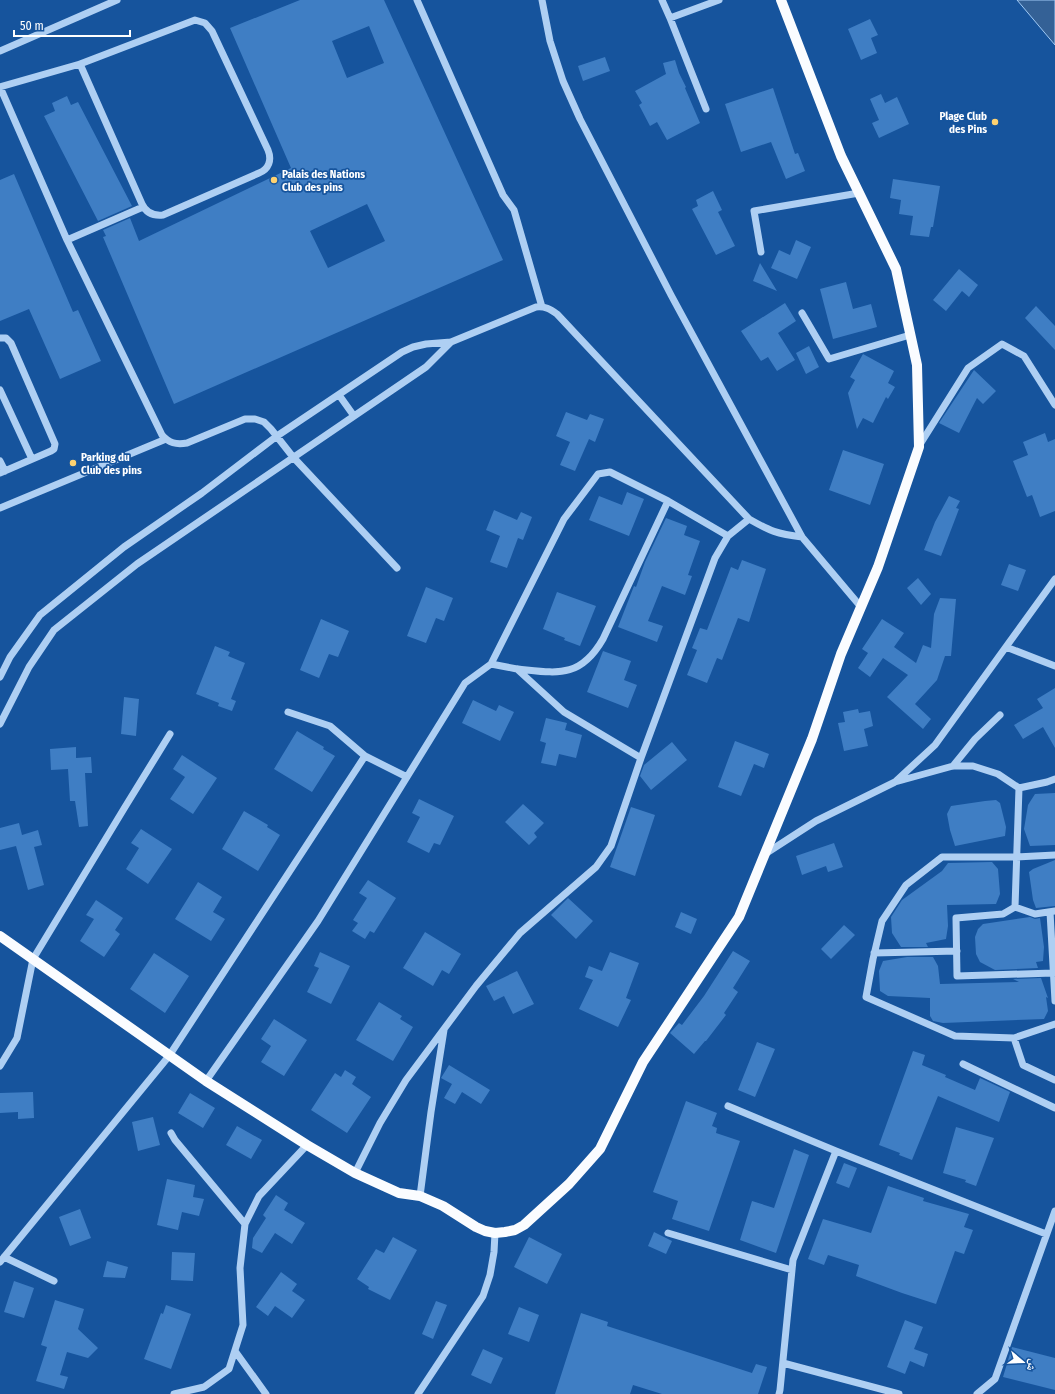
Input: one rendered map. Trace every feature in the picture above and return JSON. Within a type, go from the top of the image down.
[{"type":"main road","points":[[0,936],[169,1056],[307,1144],[355,1173],[399,1193],[420,1196],[443,1206],[485,1231],[495,1233],[510,1231],[524,1225],[569,1184],[600,1149],[643,1062],[739,917],[812,739],[841,654],[878,568],[919,446],[917,365],[896,269],[841,156],[781,0]]},
{"type":"street","points":[[0,51],[117,0]]},
{"type":"street","points":[[417,0],[504,195],[514,210],[542,306]]},
{"type":"street","points":[[542,0],[550,41],[563,81],[580,119],[671,295],[802,537],[862,607]]},
{"type":"street","points":[[662,0],[706,108]]},
{"type":"street","points":[[670,18],[719,0]]},
{"type":"street","points":[[80,64],[143,207],[149,213],[158,216],[163,215],[259,173],[269,164],[270,154],[212,31],[201,20],[190,21],[80,64],[0,87],[67,240],[162,435],[166,439],[176,444],[187,444],[245,419],[255,419],[264,422],[293,457],[397,568]]},
{"type":"street","points":[[761,252],[754,211],[859,193]]},
{"type":"street","points":[[67,240],[143,207]]},
{"type":"street","points":[[0,678],[10,657],[40,615],[124,547],[202,493],[277,436],[402,352],[426,344],[451,342],[536,307],[542,306],[557,314],[749,519],[767,530],[780,534],[802,537]]},
{"type":"street","points":[[802,312],[829,359],[910,334]]},
{"type":"street","points":[[0,338],[6,338],[11,343],[55,444],[52,451],[2,472],[0,461]]},
{"type":"street","points":[[0,724],[29,667],[54,630],[137,564],[426,367],[451,342]]},
{"type":"street","points":[[919,446],[968,368],[1002,344],[1024,356],[1055,405]]},
{"type":"street","points":[[0,390],[32,459]]},
{"type":"street","points":[[339,395],[354,416]]},
{"type":"street","points":[[0,507],[166,439]]},
{"type":"street","points":[[206,1081],[318,920],[465,683],[491,664],[564,519],[598,474],[610,472],[668,501],[728,536]]},
{"type":"street","points":[[491,664],[517,669],[554,673],[567,671],[588,659],[603,639],[668,501]]},
{"type":"street","points":[[355,1173],[370,1141],[392,1101],[476,986],[520,933],[596,867],[611,846],[641,758],[715,558],[728,536],[749,519]]},
{"type":"street","points":[[895,782],[935,745],[1055,580]]},
{"type":"street","points":[[1006,647],[1055,666]]},
{"type":"street","points":[[517,669],[564,712],[641,758]]},
{"type":"street","points":[[288,712],[330,726],[365,756],[407,777]]},
{"type":"street","points":[[952,766],[975,739],[1000,716]]},
{"type":"street","points":[[0,1066],[17,1038],[33,959],[170,734]]},
{"type":"street","points":[[54,1282],[2,1259],[169,1056],[365,756]]},
{"type":"street","points":[[764,854],[816,821],[895,782],[952,766],[973,766],[998,774],[1019,788],[1055,779]]},
{"type":"street","points":[[1015,907],[1019,788]]},
{"type":"street","points":[[1055,855],[1016,857],[942,857],[906,885],[882,921],[866,996],[955,1036],[1014,1038],[1055,1024]]},
{"type":"street","points":[[1053,973],[957,976],[956,918],[1003,914],[1015,907],[1035,914],[1052,911],[1055,1001]]},
{"type":"street","points":[[874,953],[957,951]]},
{"type":"street","points":[[420,1196],[444,1028]]},
{"type":"street","points":[[1014,1038],[1023,1065],[1055,1080]]},
{"type":"street","points":[[963,1064],[1055,1108]]},
{"type":"street","points":[[728,1106],[836,1151],[1046,1234]]},
{"type":"street","points":[[171,1133],[175,1140],[245,1224]]},
{"type":"street","points":[[174,1394],[204,1387],[229,1369],[243,1325],[240,1268],[245,1224],[259,1196],[307,1144]]},
{"type":"street","points":[[779,1394],[793,1260],[836,1151]]},
{"type":"street","points":[[978,1394],[995,1379],[1055,1212]]},
{"type":"street","points":[[418,1394],[483,1296],[490,1275],[494,1252],[495,1233]]},
{"type":"street","points":[[668,1233],[792,1270]]},
{"type":"street","points":[[235,1351],[266,1394]]},
{"type":"street","points":[[783,1363],[899,1394]]},
{"type":"water","points":[[1017,0],[1055,0],[1055,45]]},
{"type":"building","points":[[300,0],[384,0],[503,260],[174,404],[103,237],[106,236],[103,230],[130,218],[139,241],[291,168],[230,28]],"holes":[[[369,26],[384,63],[347,78],[332,41]],[[367,204],[385,241],[328,268],[310,231]]]},
{"type":"building","points":[[870,19],[878,35],[871,38],[877,53],[861,60],[848,29]]},
{"type":"building","points":[[605,57],[610,71],[583,81],[578,66]]},
{"type":"building","points":[[675,60],[700,123],[667,140],[657,122],[650,126],[639,105],[642,103],[635,91],[666,74],[663,63]]},
{"type":"building","points":[[773,88],[795,154],[798,153],[805,171],[786,179],[771,142],[741,152],[725,104]]},
{"type":"building","points":[[881,94],[885,103],[897,97],[909,124],[879,138],[872,123],[879,120],[870,99]]},
{"type":"building","points":[[67,96],[71,105],[78,102],[132,206],[98,221],[44,116],[55,111],[52,103]]},
{"type":"building","points":[[14,174],[73,312],[78,310],[101,361],[60,379],[29,309],[0,321],[0,180]]},
{"type":"building","points":[[893,179],[940,186],[933,227],[931,227],[929,237],[910,235],[913,216],[899,214],[901,200],[890,198]]},
{"type":"building","points":[[713,191],[722,210],[718,212],[735,246],[716,255],[692,209],[698,206],[696,200]]},
{"type":"building","points":[[796,240],[811,247],[797,279],[771,268],[779,250],[790,255]]},
{"type":"building","points":[[760,263],[777,291],[753,281]]},
{"type":"building","points":[[959,269],[978,285],[969,297],[962,291],[946,311],[933,300]]},
{"type":"building","points":[[846,282],[853,309],[871,304],[877,327],[833,339],[820,289]]},
{"type":"building","points":[[785,303],[796,321],[778,333],[795,360],[777,371],[768,357],[761,361],[741,331]]},
{"type":"building","points":[[1036,306],[1055,326],[1055,350],[1025,318]]},
{"type":"building","points":[[809,346],[819,367],[806,374],[796,353]]},
{"type":"building","points":[[863,354],[894,371],[888,383],[895,387],[888,399],[886,397],[873,423],[863,418],[857,429],[848,393],[855,380],[850,377]]},
{"type":"building","points":[[974,370],[996,391],[983,404],[977,398],[959,433],[939,423]]},
{"type":"building","points":[[566,412],[587,420],[590,414],[604,419],[595,442],[589,439],[575,471],[560,465],[570,442],[556,436]]},
{"type":"building","points":[[1045,433],[1048,442],[1055,439],[1055,511],[1040,517],[1032,495],[1027,497],[1013,461],[1028,455],[1023,442]]},
{"type":"building","points":[[843,450],[884,464],[870,505],[829,490]]},
{"type":"building","points":[[627,492],[644,499],[629,536],[589,520],[599,496],[622,505]]},
{"type":"building","points":[[949,496],[960,501],[956,508],[959,509],[941,556],[924,550],[935,522]]},
{"type":"building","points":[[494,510],[517,520],[521,512],[532,517],[523,540],[518,538],[507,568],[490,562],[500,536],[486,530]]},
{"type":"building","points":[[666,518],[687,526],[684,535],[700,541],[688,575],[692,576],[685,595],[662,586],[648,621],[663,626],[657,642],[618,627],[634,586],[636,587],[645,562]]},
{"type":"building","points":[[742,560],[766,569],[749,622],[738,618],[722,660],[717,658],[707,683],[687,675],[697,650],[692,648],[700,628],[707,630],[731,567],[738,570]]},
{"type":"building","points":[[1009,564],[1026,570],[1018,591],[1001,585]]},
{"type":"building","points":[[918,578],[931,594],[921,605],[907,588]]},
{"type":"building","points":[[426,587],[453,598],[444,621],[436,618],[426,643],[407,636]]},
{"type":"building","points":[[557,592],[596,606],[580,646],[564,640],[565,638],[543,629]]},
{"type":"building","points":[[940,598],[956,599],[951,656],[945,656],[937,680],[915,704],[931,719],[923,729],[887,697],[908,675],[883,658],[870,677],[858,668],[868,653],[862,649],[882,619],[904,633],[894,647],[916,663],[923,645],[931,648],[934,614]]},
{"type":"building","points":[[321,619],[349,631],[338,657],[329,654],[319,678],[300,670]]},
{"type":"building","points":[[215,646],[230,652],[228,656],[245,663],[231,699],[236,701],[232,711],[218,706],[219,703],[196,694]]},
{"type":"building","points":[[603,651],[631,661],[624,680],[637,685],[628,708],[587,692]]},
{"type":"building","points":[[1055,688],[1055,748],[1043,727],[1023,739],[1014,725],[1043,708],[1037,699]]},
{"type":"building","points":[[124,697],[139,699],[136,736],[121,734]]},
{"type":"building","points":[[473,700],[496,711],[499,705],[514,712],[500,741],[462,723]]},
{"type":"building","points":[[858,709],[859,713],[870,711],[873,726],[864,729],[868,746],[844,751],[838,723],[845,722],[843,712]]},
{"type":"building","points":[[546,718],[567,723],[565,730],[582,735],[576,758],[559,754],[556,766],[541,763],[546,743],[540,741]]},
{"type":"building","points":[[297,731],[324,747],[323,749],[335,756],[312,792],[274,769]]},
{"type":"building","points":[[735,741],[769,754],[764,768],[754,764],[741,796],[718,787]]},
{"type":"building","points":[[672,742],[687,760],[651,790],[640,776],[644,765]]},
{"type":"building","points":[[76,747],[76,758],[91,757],[92,773],[85,773],[88,826],[79,827],[75,801],[70,801],[68,769],[51,770],[50,749]]},
{"type":"building","points":[[182,755],[217,778],[193,814],[170,799],[185,777],[173,769]]},
{"type":"building","points":[[1055,793],[1055,845],[1030,846],[1024,829],[1028,805],[1035,794]]},
{"type":"building","points":[[419,799],[454,816],[440,845],[434,843],[429,853],[407,842],[420,817],[412,813]]},
{"type":"building","points":[[996,800],[1000,803],[1006,827],[1005,836],[955,846],[947,814],[951,806]]},
{"type":"building","points":[[523,804],[544,823],[534,833],[537,837],[529,845],[505,822]]},
{"type":"building","points":[[631,807],[655,815],[635,876],[610,867]]},
{"type":"building","points":[[244,811],[268,825],[267,827],[280,835],[258,871],[222,849]]},
{"type":"building","points":[[19,823],[22,835],[38,830],[42,845],[34,847],[44,885],[28,890],[16,846],[0,850],[0,828]]},
{"type":"building","points":[[141,829],[172,849],[148,884],[126,869],[139,848],[131,843]]},
{"type":"building","points":[[834,843],[843,867],[828,872],[826,866],[802,875],[796,856]]},
{"type":"building","points":[[1055,860],[1055,906],[1036,908],[1033,900],[1029,872]]},
{"type":"building","points":[[992,862],[998,869],[1000,894],[996,904],[947,905],[948,926],[946,939],[926,943],[928,947],[901,947],[892,933],[891,917],[902,900],[942,871],[948,863]]},
{"type":"building","points":[[368,880],[396,898],[374,933],[370,931],[365,939],[352,931],[358,923],[353,920],[367,898],[359,893]]},
{"type":"building","points":[[198,882],[222,897],[213,912],[225,919],[211,941],[175,919]]},
{"type":"building","points":[[568,898],[593,921],[576,939],[551,915]]},
{"type":"building","points":[[96,900],[123,918],[115,930],[120,934],[104,957],[80,941],[94,919],[86,915]]},
{"type":"building","points":[[681,912],[697,919],[691,934],[675,927]]},
{"type":"building","points":[[1030,917],[1035,919],[1040,918],[1044,947],[1043,961],[1036,962],[1038,968],[995,970],[980,962],[976,954],[975,937],[978,929],[983,924]]},
{"type":"building","points":[[844,925],[855,935],[831,959],[821,949]]},
{"type":"building","points":[[425,932],[461,954],[449,974],[442,970],[433,986],[403,968]]},
{"type":"building","points":[[733,951],[750,961],[733,988],[738,992],[724,1013],[726,1015],[694,1054],[670,1033],[679,1023],[682,1025],[704,996]]},
{"type":"building","points":[[320,952],[350,966],[331,1004],[307,992],[319,968],[314,966]]},
{"type":"building","points":[[610,952],[639,963],[626,998],[631,1000],[618,1027],[579,1009],[593,980],[585,977],[589,966],[602,971]]},
{"type":"building","points":[[154,953],[189,976],[165,1013],[130,989]]},
{"type":"building","points":[[907,957],[933,957],[938,966],[940,984],[1019,982],[1013,979],[1041,978],[1048,998],[1046,997],[1048,1011],[1044,1019],[943,1023],[933,1021],[930,1016],[930,998],[888,996],[880,991],[879,971],[883,961]]},
{"type":"building","points":[[517,971],[534,1004],[513,1014],[504,996],[494,1001],[486,986]]},
{"type":"building","points":[[379,1002],[402,1016],[400,1019],[413,1027],[393,1061],[356,1040]]},
{"type":"building","points":[[274,1019],[307,1040],[284,1076],[261,1062],[271,1046],[261,1039]]},
{"type":"building","points":[[757,1042],[775,1049],[755,1097],[738,1090]]},
{"type":"building","points":[[913,1051],[925,1055],[922,1065],[975,1090],[980,1078],[1010,1092],[999,1122],[938,1096],[912,1160],[899,1155],[900,1153],[879,1145]]},
{"type":"building","points":[[449,1065],[490,1090],[481,1104],[462,1092],[455,1104],[444,1098],[452,1084],[441,1078]]},
{"type":"building","points":[[345,1070],[356,1077],[352,1084],[371,1097],[347,1133],[311,1110],[335,1073],[341,1077]]},
{"type":"building","points":[[33,1092],[34,1118],[18,1119],[18,1112],[0,1113],[0,1093]]},
{"type":"building","points":[[190,1093],[215,1108],[203,1128],[178,1113]]},
{"type":"building","points":[[686,1101],[717,1113],[712,1126],[717,1128],[716,1133],[740,1141],[709,1231],[672,1219],[678,1201],[653,1192]]},
{"type":"building","points":[[153,1117],[160,1145],[138,1151],[132,1122]]},
{"type":"building","points":[[237,1126],[262,1140],[251,1159],[226,1145]]},
{"type":"building","points":[[956,1127],[994,1138],[976,1186],[965,1182],[966,1180],[943,1173]]},
{"type":"building","points":[[794,1149],[809,1155],[776,1253],[740,1240],[752,1201],[774,1208]]},
{"type":"building","points":[[844,1163],[857,1168],[849,1188],[836,1183]]},
{"type":"building","points":[[167,1179],[195,1185],[193,1197],[204,1199],[199,1216],[182,1212],[178,1230],[157,1225]]},
{"type":"building","points":[[888,1186],[924,1198],[923,1201],[969,1214],[964,1227],[973,1230],[964,1254],[955,1251],[936,1304],[856,1276],[859,1265],[828,1255],[824,1265],[808,1259],[823,1219],[871,1233]]},
{"type":"building","points":[[276,1195],[288,1203],[284,1210],[305,1223],[292,1244],[275,1233],[262,1253],[252,1248],[253,1238],[266,1218],[263,1215]]},
{"type":"building","points":[[80,1209],[91,1238],[70,1246],[59,1217]]},
{"type":"building","points":[[654,1232],[672,1241],[666,1254],[648,1246]]},
{"type":"building","points":[[393,1237],[417,1250],[390,1300],[368,1289],[369,1287],[357,1279],[376,1249],[384,1253]]},
{"type":"building","points":[[529,1237],[562,1254],[547,1284],[514,1267]]},
{"type":"building","points":[[172,1252],[195,1253],[193,1281],[171,1280]]},
{"type":"building","points":[[107,1261],[128,1267],[125,1278],[103,1277]]},
{"type":"building","points":[[281,1272],[297,1284],[292,1291],[305,1300],[292,1318],[275,1306],[268,1316],[256,1307]]},
{"type":"building","points":[[14,1281],[34,1288],[24,1318],[4,1312]]},
{"type":"building","points":[[55,1300],[84,1309],[78,1329],[98,1348],[88,1358],[67,1352],[60,1375],[68,1377],[64,1389],[36,1381],[47,1347],[41,1345]]},
{"type":"building","points":[[436,1301],[447,1305],[433,1339],[422,1334]]},
{"type":"building","points":[[166,1305],[191,1314],[171,1369],[144,1359],[161,1313],[163,1314]]},
{"type":"building","points":[[519,1307],[539,1315],[529,1342],[508,1334]]},
{"type":"building","points":[[581,1313],[608,1322],[607,1326],[752,1373],[756,1364],[767,1367],[758,1394],[662,1394],[633,1385],[630,1394],[555,1394]]},
{"type":"building","points":[[905,1320],[923,1327],[914,1349],[928,1354],[924,1367],[910,1361],[905,1374],[887,1367]]},
{"type":"building","points":[[1012,1347],[1055,1358],[1055,1390],[1003,1377]]},
{"type":"building","points":[[483,1349],[503,1358],[491,1384],[471,1375]]},
{"type":"place","name":"Plage Club des Pins","points":[[995,122]]},
{"type":"place","name":"Palais des Nations Club des pins","points":[[274,180]]},
{"type":"place","name":"Parking du Club des pins","points":[[73,463]]}]
